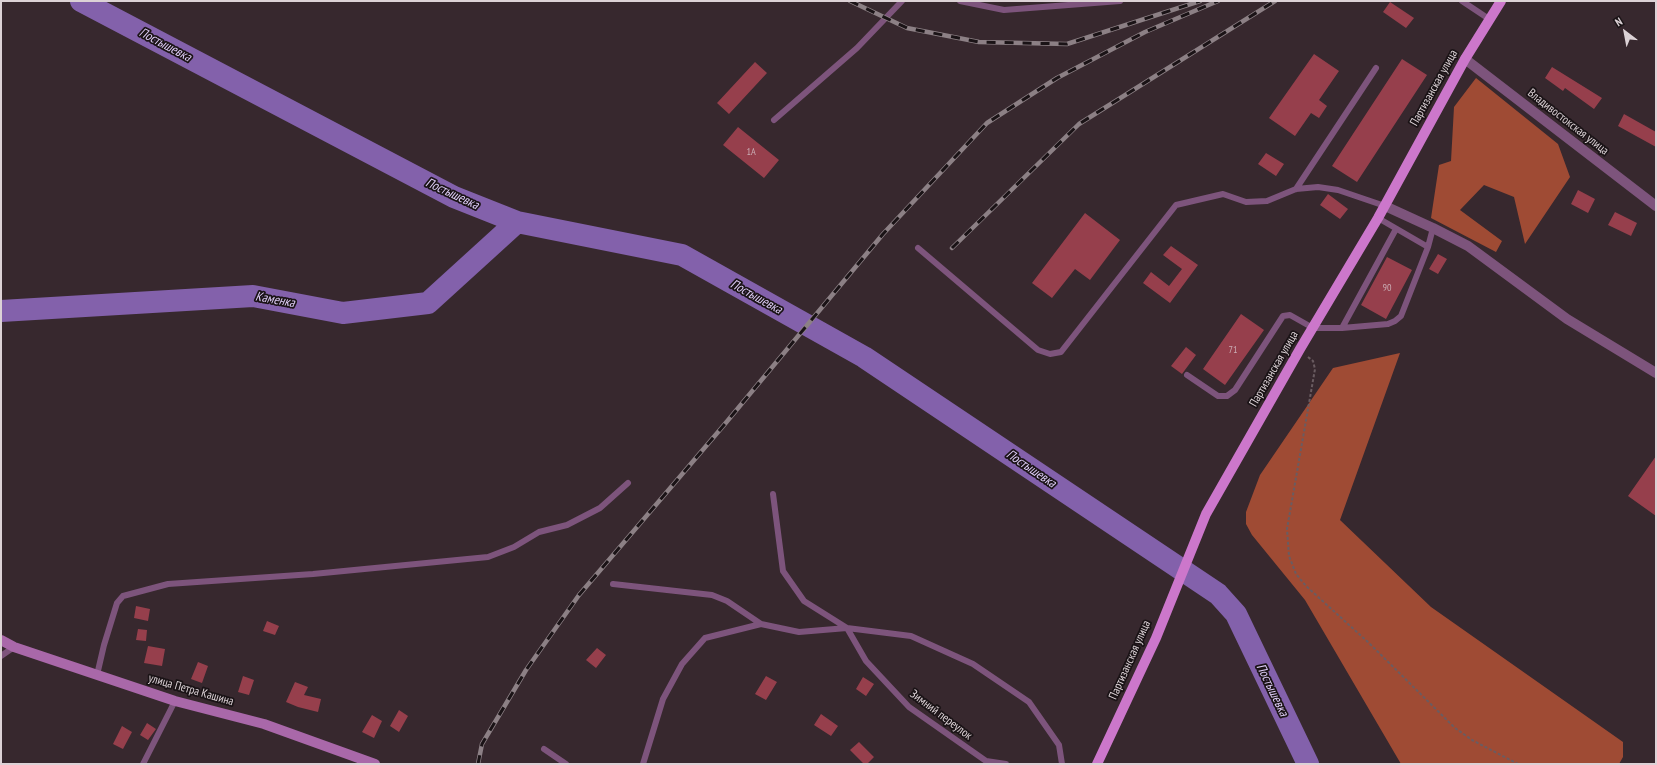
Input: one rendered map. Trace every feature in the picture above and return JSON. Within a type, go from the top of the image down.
[{"type":"main road","name":"Партизанская улица","points":[[1097,764],[1156,638],[1206,514],[1300,349],[1385,206],[1464,59],[1501,1]]},
{"type":"main road","name":"улица Петра Кашина","points":[[1,640],[14,647],[174,701],[264,724],[375,764]]},
{"type":"street","name":"Владивостокская улица","points":[[1464,59],[1656,206]]},
{"type":"street","points":[[1385,206],[1468,246],[1567,319],[1656,373]]},
{"type":"lane","points":[[774,120],[857,48],[902,1]]},
{"type":"lane","points":[[960,1],[1004,10],[1120,1]]},
{"type":"lane","points":[[1462,1],[1489,19]]},
{"type":"lane","points":[[1296,189],[1376,68]]},
{"type":"lane","points":[[918,248],[1038,350],[1050,354],[1061,352],[1176,205],[1223,194],[1246,202],[1267,201],[1296,189],[1318,187],[1338,190],[1385,206]]},
{"type":"lane","points":[[1378,218],[1396,230],[1428,247]]},
{"type":"lane","points":[[1187,375],[1218,396],[1227,396],[1236,390],[1283,316],[1290,315],[1313,328],[1342,328],[1388,324],[1395,321],[1401,316],[1428,247],[1433,228]]},
{"type":"lane","points":[[1342,328],[1396,230]]},
{"type":"lane","points":[[97,675],[104,645],[117,603],[123,596],[168,584],[313,574],[488,557],[514,547],[540,532],[567,525],[600,508],[628,483]]},
{"type":"lane","points":[[773,494],[783,571],[804,601],[847,628]]},
{"type":"lane","points":[[613,584],[712,595],[727,601],[761,624],[798,632],[847,628],[911,636],[973,664],[1029,702],[1059,745],[1062,764]]},
{"type":"lane","points":[[643,764],[663,699],[682,664],[705,638],[761,624]]},
{"type":"lane","name":"Зимний переулок","points":[[847,628],[866,661],[909,707],[986,761],[1006,764]]},
{"type":"lane","points":[[1,656],[14,647]]},
{"type":"lane","points":[[143,764],[174,701]]},
{"type":"lane","points":[[544,749],[566,764]]},
{"type":"path","points":[[1300,349],[1313,362],[1315,369],[1287,529],[1289,556],[1296,574],[1306,586],[1369,643],[1455,728],[1472,740],[1518,764]]},
{"type":"shaded area","points":[[1476,78],[1558,144],[1570,177],[1525,244],[1514,197],[1484,185],[1460,210],[1502,241],[1496,252],[1431,218],[1439,165],[1451,161],[1454,107]]},
{"type":"shaded area","points":[[1400,353],[1340,520],[1431,607],[1623,742],[1623,757],[1619,764],[1401,764],[1305,600],[1252,535],[1246,524],[1246,512],[1260,475],[1333,368]]},
{"type":"building","points":[[1390,2],[1414,18],[1406,28],[1383,12]]},
{"type":"building","points":[[1314,54],[1339,71],[1319,100],[1327,106],[1319,118],[1311,113],[1295,136],[1269,118]]},
{"type":"building","points":[[1402,59],[1427,75],[1357,182],[1332,166]]},
{"type":"building","points":[[755,62],[767,73],[729,114],[717,103]]},
{"type":"building","points":[[1552,67],[1602,98],[1594,109],[1565,88],[1563,91],[1545,78]]},
{"type":"building","points":[[1624,114],[1656,132],[1656,147],[1618,126]]},
{"type":"building","points":[[738,127],[779,160],[764,178],[723,145]]},
{"type":"building","points":[[1266,153],[1284,164],[1276,176],[1258,164]]},
{"type":"building","points":[[1578,190],[1595,199],[1588,213],[1571,204]]},
{"type":"building","points":[[1328,194],[1348,209],[1340,219],[1320,205]]},
{"type":"building","points":[[1615,212],[1637,223],[1631,236],[1608,225]]},
{"type":"building","points":[[1085,213],[1120,240],[1090,280],[1075,269],[1052,298],[1032,283]]},
{"type":"building","points":[[1171,246],[1198,265],[1170,303],[1143,283],[1151,272],[1169,286],[1182,269],[1163,255]]},
{"type":"building","points":[[1438,254],[1447,259],[1438,274],[1429,269]]},
{"type":"building","points":[[1387,257],[1412,270],[1386,319],[1361,305]]},
{"type":"building","points":[[1241,314],[1264,330],[1225,385],[1203,369]]},
{"type":"building","points":[[1186,347],[1196,355],[1182,374],[1171,366]]},
{"type":"building","points":[[1656,456],[1656,516],[1628,496]]},
{"type":"building","points":[[136,606],[150,609],[148,621],[134,618]]},
{"type":"building","points":[[267,621],[279,626],[275,635],[263,631]]},
{"type":"building","points":[[138,629],[147,630],[146,641],[136,640]]},
{"type":"building","points":[[148,646],[165,649],[162,666],[144,663]]},
{"type":"building","points":[[597,648],[606,655],[596,668],[586,660]]},
{"type":"building","points":[[198,662],[208,666],[202,683],[191,679]]},
{"type":"building","points":[[243,676],[254,680],[249,695],[238,692]]},
{"type":"building","points":[[766,676],[777,682],[766,700],[755,694]]},
{"type":"building","points":[[863,677],[874,684],[866,696],[856,689]]},
{"type":"building","points":[[295,682],[308,687],[304,695],[321,699],[318,712],[286,702]]},
{"type":"building","points":[[399,710],[408,716],[399,732],[390,726]]},
{"type":"building","points":[[821,714],[838,726],[831,736],[814,725]]},
{"type":"building","points":[[372,715],[382,721],[374,738],[362,732]]},
{"type":"building","points":[[147,723],[156,729],[148,740],[140,735]]},
{"type":"building","points":[[122,726],[132,732],[123,749],[113,744]]},
{"type":"building","points":[[859,742],[874,757],[867,764],[864,764],[850,750]]},
{"type":"waterway","name":"Постышевка","points":[[81,1],[454,197],[517,222],[682,255],[864,357],[1218,594],[1236,614],[1308,764]]},
{"type":"waterway","name":"Каменка","points":[[1,311],[253,296],[343,313],[428,303],[517,222]]},
{"type":"railway","points":[[850,1],[907,28],[979,42],[1067,44],[1200,1]]},
{"type":"railway","points":[[478,764],[482,744],[526,670],[579,595],[724,425],[883,234],[987,123],[1057,78],[1145,32],[1218,1]]},
{"type":"railway","points":[[952,248],[1079,124],[1275,1]]}]
